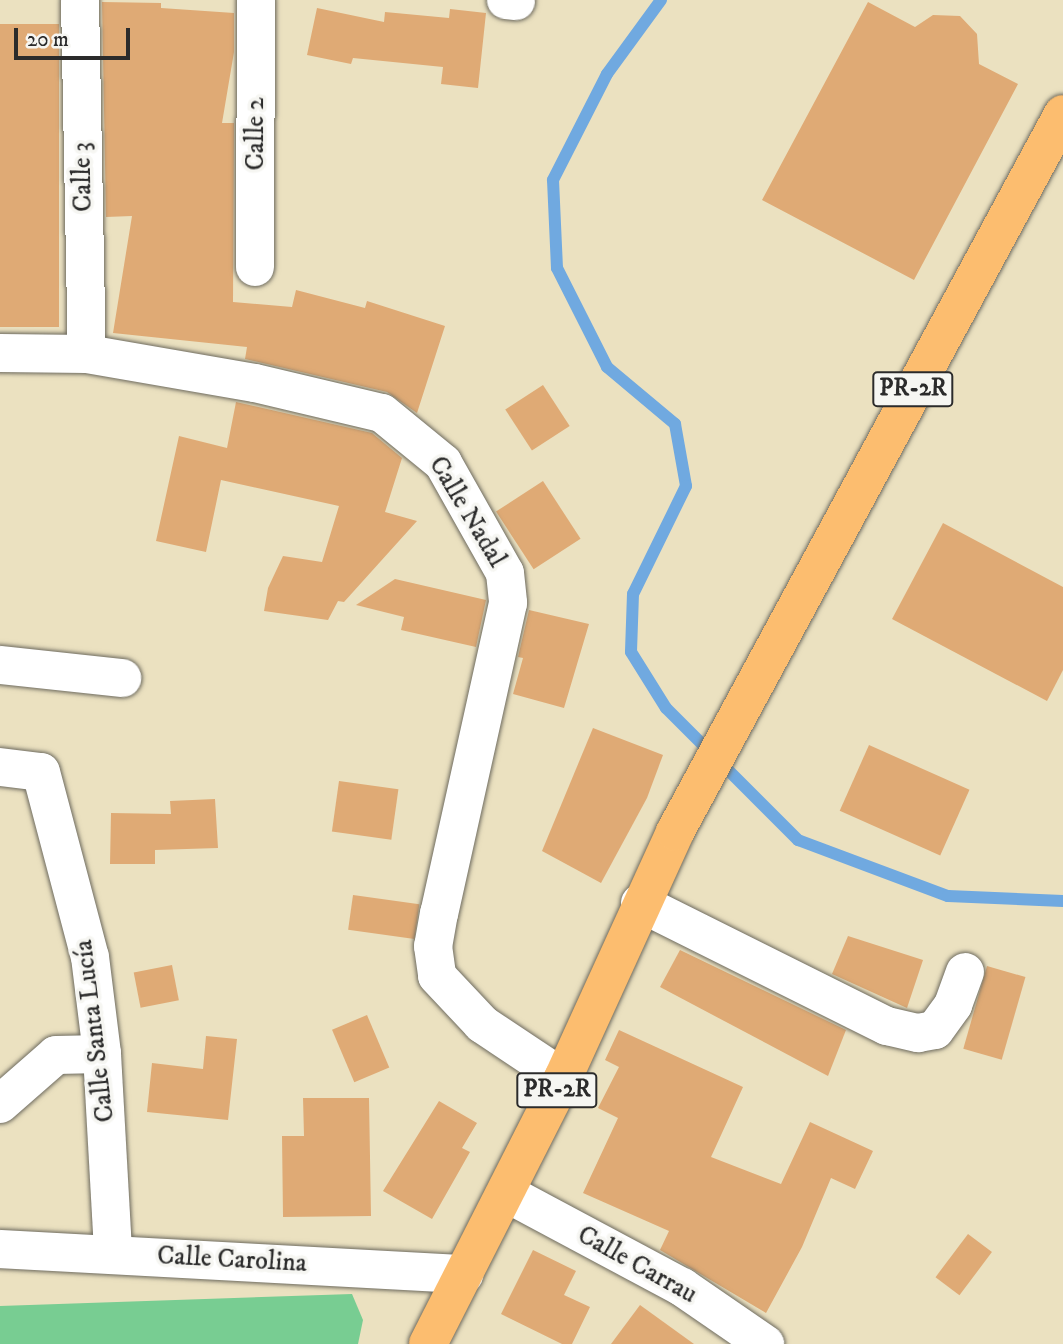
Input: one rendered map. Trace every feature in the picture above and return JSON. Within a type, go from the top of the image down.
[{"type":"main road","name":"PR-2R","points":[[428,1344],[563,1078],[640,903],[675,832],[762,665],[1063,114]]},
{"type":"street","name":"Calle 3","points":[[80,0],[87,354]]},
{"type":"street","name":"Calle 2","points":[[255,267],[256,0]]},
{"type":"street","name":"Calle Nadal","points":[[0,353],[87,354],[255,383],[382,413],[443,463],[505,573],[508,603],[439,913],[433,946],[437,976],[482,1024],[563,1078]]},
{"type":"street","points":[[0,665],[122,678]]},
{"type":"street","name":"Calle Santa Lucía","points":[[0,767],[41,772],[90,957],[102,1054],[113,1254]]},
{"type":"street","points":[[640,903],[887,1027],[918,1033],[935,1030],[953,1005],[965,972]]},
{"type":"street","points":[[0,1104],[56,1055],[102,1054]]},
{"type":"street","name":"Calle Carrau","points":[[506,1193],[682,1287],[765,1344]]},
{"type":"street","name":"Calle Carolina","points":[[0,1249],[464,1274]]},
{"type":"green space","points":[[352,1294],[363,1320],[358,1344],[0,1344],[0,1306]]},
{"type":"building","points":[[102,2],[161,3],[161,8],[234,13],[234,52],[222,123],[234,123],[233,302],[292,307],[296,290],[365,308],[367,301],[445,326],[417,413],[387,392],[245,359],[247,347],[113,333],[132,216],[106,217]]},
{"type":"building","points":[[868,2],[915,27],[933,15],[960,16],[977,34],[979,64],[1018,84],[914,280],[762,200]]},
{"type":"building","points":[[317,8],[384,22],[385,12],[449,18],[450,9],[486,13],[478,88],[441,84],[443,67],[353,58],[351,64],[307,55]]},
{"type":"building","points":[[0,24],[59,24],[59,327],[0,327]]},
{"type":"building","points":[[543,385],[570,426],[532,451],[505,410]]},
{"type":"building","points":[[236,402],[372,433],[402,458],[385,512],[417,521],[344,602],[338,601],[328,620],[264,611],[268,588],[283,556],[322,562],[339,506],[221,480],[206,552],[156,541],[179,436],[227,448]]},
{"type":"building","points":[[543,481],[581,539],[534,569],[496,511]]},
{"type":"building","points":[[943,523],[1063,587],[1063,670],[1047,701],[892,619]]},
{"type":"building","points":[[395,579],[486,600],[476,647],[401,630],[404,617],[356,605]]},
{"type":"building","points":[[529,610],[589,624],[564,708],[513,694],[523,658],[518,657]]},
{"type":"building","points":[[593,728],[663,755],[647,798],[601,883],[542,851]]},
{"type":"building","points":[[869,745],[969,790],[940,856],[840,811]]},
{"type":"building","points":[[339,781],[398,789],[391,840],[332,832]]},
{"type":"building","points":[[215,799],[218,848],[155,850],[155,864],[110,864],[111,813],[171,814],[170,801]]},
{"type":"building","points":[[353,895],[419,904],[414,939],[348,930]]},
{"type":"building","points":[[848,936],[923,960],[907,1008],[832,974]]},
{"type":"building","points":[[680,950],[846,1030],[828,1076],[660,987]]},
{"type":"building","points":[[172,965],[179,1000],[141,1008],[134,972]]},
{"type":"building","points":[[987,966],[1025,977],[1002,1060],[963,1049]]},
{"type":"building","points":[[367,1015],[389,1067],[354,1082],[332,1030]]},
{"type":"building","points":[[619,1030],[743,1087],[711,1157],[781,1184],[810,1122],[873,1151],[855,1189],[831,1178],[802,1247],[766,1313],[660,1250],[669,1231],[583,1193],[618,1118],[598,1108],[619,1067],[605,1060]]},
{"type":"building","points":[[206,1036],[237,1039],[228,1120],[147,1112],[152,1063],[203,1069]]},
{"type":"building","points":[[303,1098],[369,1098],[371,1216],[283,1217],[282,1136],[304,1136]]},
{"type":"building","points":[[439,1101],[477,1123],[462,1148],[470,1152],[432,1219],[383,1191]]},
{"type":"building","points":[[968,1234],[992,1252],[959,1295],[936,1277]]},
{"type":"building","points":[[533,1250],[576,1271],[564,1295],[590,1307],[572,1344],[562,1344],[501,1314]]},
{"type":"building","points":[[640,1305],[694,1344],[611,1344]]},
{"type":"waterway","points":[[661,0],[607,74],[553,180],[557,268],[607,367],[675,424],[686,486],[633,594],[631,652],[666,708],[798,840],[948,896],[1063,901]]}]
